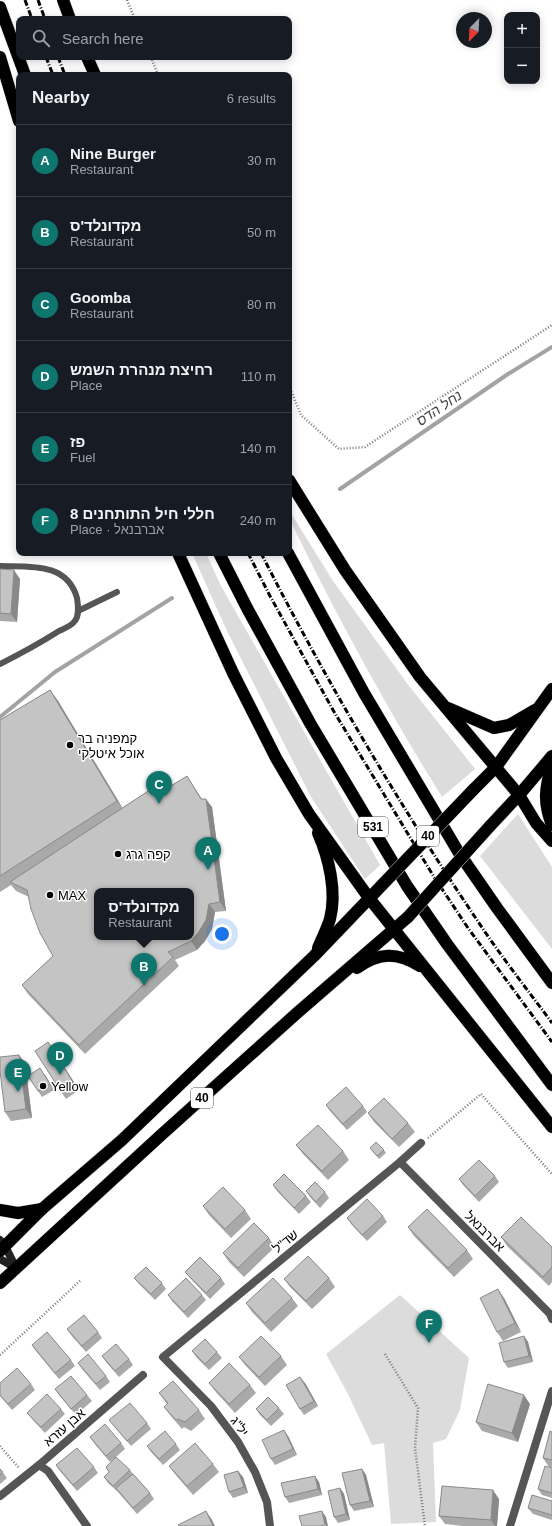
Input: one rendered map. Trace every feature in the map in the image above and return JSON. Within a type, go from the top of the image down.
[{"type":"highway","points":[[63,1],[69,16]]},
{"type":"highway","points":[[0,7],[16,51]]},
{"type":"highway","points":[[0,57],[16,111]]},
{"type":"highway","points":[[19,60],[24,72]]},
{"type":"highway","points":[[85,60],[89,72]]},
{"type":"highway","points":[[89,60],[94,72]]},
{"type":"highway","points":[[292,485],[345,570],[375,615],[420,677],[519,795],[536,823],[552,841]]},
{"type":"highway","points":[[179,556],[233,673],[276,758],[309,814],[369,898],[552,1127]]},
{"type":"highway","name":"531","points":[[221,556],[310,723],[379,836],[407,886],[447,944],[552,1085]]},
{"type":"highway","points":[[290,556],[364,693],[459,853],[552,983]]},
{"type":"highway","name":"40","points":[[2,1246],[42,1209],[122,1140],[314,956],[474,788],[496,767],[540,708],[552,689]]},
{"type":"highway","points":[[445,707],[494,728],[509,725],[540,708]]},
{"type":"highway","name":"40","points":[[0,1283],[297,1013],[408,917],[519,795],[552,756]]},
{"type":"highway","points":[[552,764],[546,785],[545,801],[552,825]]},
{"type":"highway","points":[[309,814],[319,836],[326,858],[334,897],[330,919],[314,956]]},
{"type":"highway","points":[[297,1013],[360,966],[376,958],[391,955],[407,958],[424,968]]},
{"type":"highway","points":[[0,1210],[4,1212],[18,1213],[42,1209]]},
{"type":"street","name":"שד\"ל","points":[[163,1357],[400,1162],[421,1143]]},
{"type":"street","name":"אברבנאל","points":[[400,1162],[550,1314],[552,1319]]},
{"type":"street","points":[[2,1246],[16,1268]]},
{"type":"street","points":[[0,1259],[16,1268]]},
{"type":"street","name":"יל\"ג","points":[[163,1357],[210,1406],[238,1442],[255,1472],[267,1502],[270,1526]]},
{"type":"street","name":"אבן עזרא","points":[[0,1496],[39,1465],[143,1375]]},
{"type":"street","points":[[510,1526],[552,1391]]},
{"type":"street","points":[[39,1465],[48,1471],[87,1526]]},
{"type":"lane","points":[[0,566],[35,567],[56,571],[66,578],[74,588],[78,611],[75,622],[36,646],[0,664]]},
{"type":"lane","points":[[78,611],[117,592]]},
{"type":"path","points":[[127,0],[134,16]]},
{"type":"path","points":[[152,60],[157,72]]},
{"type":"path","points":[[292,393],[301,415],[339,449],[365,446],[552,325]]},
{"type":"path","points":[[421,1143],[481,1094],[552,1174]]},
{"type":"path","points":[[0,1355],[81,1280]]},
{"type":"path","points":[[385,1354],[418,1408],[415,1448],[425,1526]]},
{"type":"path","points":[[0,1446],[25,1475]]},
{"type":"shaded area","points":[[292,515],[333,581],[406,682],[475,769],[442,797],[381,694],[324,589],[292,524]]},
{"type":"shaded area","points":[[193,556],[207,556],[221,586],[380,865],[365,879],[311,797],[227,631]]},
{"type":"shaded area","points":[[518,814],[552,867],[552,949],[480,856]]},
{"type":"shaded area","points":[[400,1295],[469,1358],[460,1410],[446,1439],[433,1443],[436,1522],[391,1524],[384,1443],[372,1445],[348,1394],[326,1354]]},
{"type":"building","points":[[0,569],[14,570],[11,614],[0,613]]},
{"type":"building","points":[[50,690],[117,801],[0,876],[0,720]]},
{"type":"building","points":[[187,776],[201,799],[206,799],[220,902],[209,904],[206,920],[194,938],[194,888],[94,888],[94,940],[192,940],[168,952],[173,957],[79,1045],[22,985],[53,956],[40,933],[31,909],[27,890],[10,882],[162,782],[166,789]]},
{"type":"building","points":[[48,1042],[73,1082],[60,1090],[35,1051]]},
{"type":"building","points":[[19,1055],[26,1109],[5,1112],[0,1071],[0,1057]]},
{"type":"building","points":[[40,1068],[50,1084],[38,1091],[28,1076]]},
{"type":"building","points":[[346,1087],[363,1106],[343,1124],[326,1105]]},
{"type":"building","points":[[384,1098],[408,1123],[392,1139],[368,1113]]},
{"type":"building","points":[[318,1125],[343,1151],[322,1171],[296,1145]]},
{"type":"building","points":[[376,1142],[384,1150],[377,1156],[370,1148]]},
{"type":"building","points":[[479,1160],[495,1176],[475,1196],[459,1179]]},
{"type":"building","points":[[284,1174],[306,1196],[294,1208],[273,1185]]},
{"type":"building","points":[[315,1182],[325,1192],[316,1202],[306,1191]]},
{"type":"building","points":[[223,1187],[245,1210],[225,1229],[203,1206]]},
{"type":"building","points":[[367,1199],[383,1216],[362,1235],[347,1218]]},
{"type":"building","points":[[427,1209],[467,1250],[448,1268],[408,1227]]},
{"type":"building","points":[[521,1217],[552,1247],[552,1267],[543,1277],[501,1237]]},
{"type":"building","points":[[254,1223],[269,1238],[238,1268],[223,1253]]},
{"type":"building","points":[[308,1256],[329,1278],[306,1301],[284,1279]]},
{"type":"building","points":[[200,1257],[221,1278],[206,1293],[185,1272]]},
{"type":"building","points":[[146,1267],[162,1283],[151,1294],[134,1278]]},
{"type":"building","points":[[186,1278],[202,1295],[184,1312],[168,1295]]},
{"type":"building","points":[[273,1278],[292,1298],[265,1323],[246,1303]]},
{"type":"building","points":[[498,1289],[515,1323],[497,1332],[480,1298]]},
{"type":"building","points":[[84,1315],[98,1332],[82,1346],[67,1329]]},
{"type":"building","points":[[47,1332],[71,1360],[55,1373],[32,1345]]},
{"type":"building","points":[[261,1336],[281,1356],[259,1377],[239,1357]]},
{"type":"building","points":[[524,1336],[529,1356],[504,1362],[499,1343]]},
{"type":"building","points":[[205,1339],[217,1352],[205,1364],[192,1351]]},
{"type":"building","points":[[116,1344],[129,1359],[115,1371],[102,1356]]},
{"type":"building","points":[[88,1354],[106,1376],[96,1384],[78,1363]]},
{"type":"building","points":[[229,1363],[250,1385],[229,1404],[209,1383]]},
{"type":"building","points":[[17,1368],[31,1384],[8,1404],[0,1395],[0,1383]]},
{"type":"building","points":[[71,1376],[87,1395],[71,1409],[55,1389]]},
{"type":"building","points":[[300,1377],[314,1401],[300,1409],[286,1385]]},
{"type":"building","points":[[173,1381],[199,1410],[185,1422],[178,1419],[176,1420],[164,1407],[168,1403],[159,1393]]},
{"type":"building","points":[[488,1384],[524,1395],[512,1433],[476,1422]]},
{"type":"building","points":[[47,1394],[61,1409],[41,1427],[27,1413]]},
{"type":"building","points":[[268,1397],[279,1408],[267,1420],[256,1409]]},
{"type":"building","points":[[130,1403],[147,1423],[127,1441],[109,1420]]},
{"type":"building","points":[[105,1424],[121,1443],[106,1456],[90,1437]]},
{"type":"building","points":[[284,1430],[293,1449],[271,1459],[262,1440]]},
{"type":"building","points":[[165,1431],[176,1444],[159,1459],[147,1446]]},
{"type":"building","points":[[550,1431],[552,1432],[552,1460],[543,1458]]},
{"type":"building","points":[[195,1443],[213,1464],[187,1486],[169,1466]]},
{"type":"building","points":[[77,1448],[94,1467],[73,1485],[56,1465]]},
{"type":"building","points":[[116,1457],[130,1470],[113,1486],[104,1477],[109,1472],[106,1467]]},
{"type":"building","points":[[545,1466],[552,1468],[552,1493],[538,1489]]},
{"type":"building","points":[[362,1469],[370,1501],[350,1505],[342,1473]]},
{"type":"building","points":[[238,1471],[244,1487],[229,1492],[224,1475]]},
{"type":"building","points":[[133,1474],[150,1493],[133,1508],[116,1488]]},
{"type":"building","points":[[315,1476],[318,1489],[285,1497],[281,1483]]},
{"type":"building","points":[[442,1486],[493,1490],[491,1520],[439,1516]]},
{"type":"building","points":[[340,1488],[346,1514],[334,1517],[328,1491]]},
{"type":"building","points":[[532,1495],[552,1501],[552,1515],[528,1508]]},
{"type":"building","points":[[206,1511],[213,1526],[178,1525]]},
{"type":"building","points":[[322,1511],[325,1525],[302,1526],[299,1516]]},
{"type":"waterway","name":"נחל הדס","points":[[340,489],[508,374],[552,347]]},
{"type":"waterway","points":[[0,717],[55,672],[172,598]]},
{"type":"railway","points":[[25,0],[31,16]]},
{"type":"railway","points":[[38,0],[44,16]]},
{"type":"railway","points":[[47,60],[52,72]]},
{"type":"railway","points":[[59,60],[64,72]]},
{"type":"railway","points":[[250,556],[333,710],[434,877],[468,928],[552,1042]]},
{"type":"railway","points":[[263,556],[337,694],[391,786],[486,933],[552,1023]]},
{"type":"place","name":"קמפניה בר אוכל איטלקי","points":[[70,745]]},
{"type":"place","name":"Goomba","points":[[159,804]]},
{"type":"place","name":"קפה גרג","points":[[118,854]]},
{"type":"place","name":"Nine Burger","points":[[208,870]]},
{"type":"place","name":"MAX","points":[[50,895]]},
{"type":"place","name":"מקדונלד'ס","points":[[144,986]]},
{"type":"place","name":"רחיצת מנהרת השמש","points":[[60,1075]]},
{"type":"place","name":"Yellow","points":[[43,1086]]},
{"type":"place","name":"פז","points":[[18,1092]]},
{"type":"place","name":"8 חללי חיל התותחנים","points":[[429,1343]]}]
